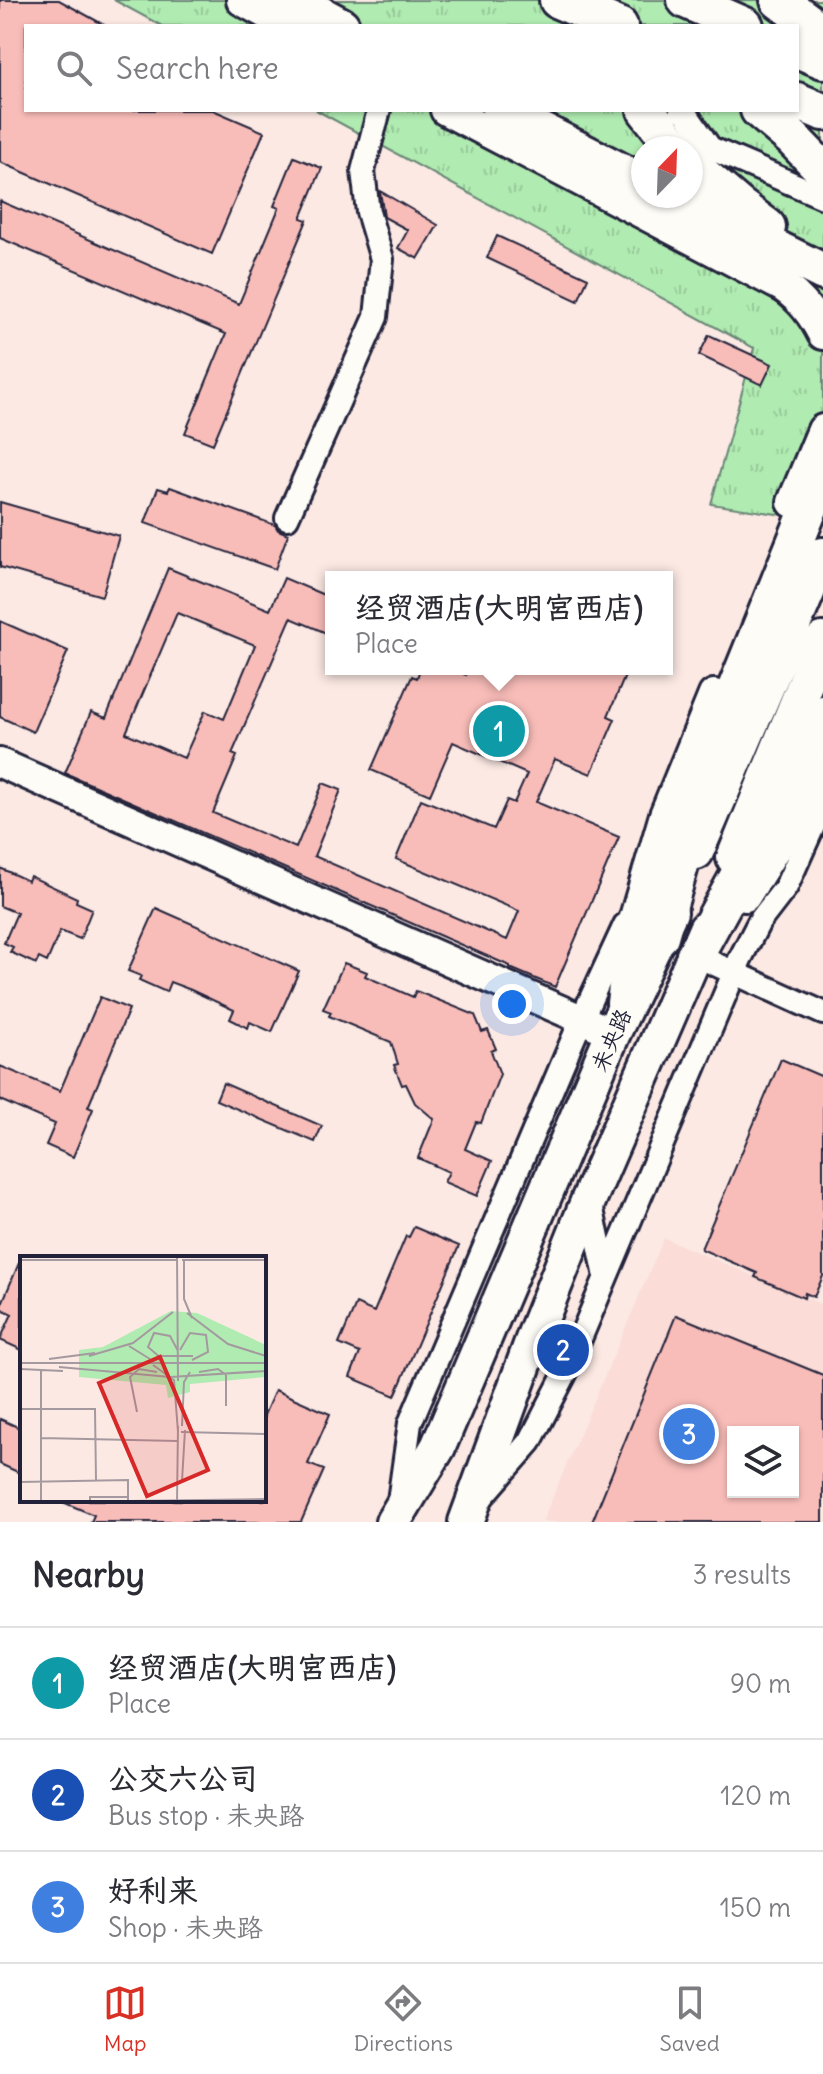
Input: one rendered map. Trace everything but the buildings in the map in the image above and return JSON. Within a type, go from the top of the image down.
[{"type":"highway","points":[[293,0],[337,24]]},
{"type":"highway","points":[[558,0],[614,24]]},
{"type":"highway","points":[[603,0],[608,24]]},
{"type":"highway","points":[[686,0],[740,24]]},
{"type":"highway","points":[[779,0],[823,33]]},
{"type":"highway","points":[[799,50],[823,60]]},
{"type":"highway","points":[[799,102],[823,112]]},
{"type":"highway","points":[[504,112],[631,177]]},
{"type":"highway","points":[[648,112],[667,136]]},
{"type":"highway","points":[[761,112],[823,170]]},
{"type":"highway","points":[[703,175],[823,271]]},
{"type":"highway","points":[[694,208],[823,271]]},
{"type":"highway","points":[[660,936],[716,738],[823,474]]},
{"type":"highway","points":[[700,957],[814,764],[814,699]]},
{"type":"main road","points":[[242,0],[285,24]]},
{"type":"main road","points":[[450,112],[784,287],[800,298],[812,312],[823,334]]},
{"type":"main road","points":[[617,1024],[631,931],[665,815],[823,430]]},
{"type":"main road","name":"未央路","points":[[395,1517],[438,1447],[617,1024],[660,936],[823,555]]},
{"type":"main road","name":"未央路","points":[[468,1516],[589,1199],[663,1026],[700,957],[814,699],[823,640]]},
{"type":"street","points":[[287,518],[376,317],[382,259],[368,212],[363,171],[378,112]]},
{"type":"street","points":[[685,112],[710,148],[823,197]]},
{"type":"street","points":[[0,763],[582,1018],[617,1024]]},
{"type":"street","points":[[468,1516],[530,1442],[566,1372],[734,973],[759,922],[786,887],[823,804]]},
{"type":"street","points":[[395,1517],[410,1423],[582,1018],[644,884]]},
{"type":"street","points":[[700,957],[823,1013]]},
{"type":"street","points":[[508,1195],[561,1159]]},
{"type":"street","points":[[589,1199],[606,1277]]},
{"type":"shaded area","points":[[664,1238],[823,1305],[823,1522],[542,1522]]},
{"type":"green space","points":[[114,0],[823,0],[823,521],[711,504],[754,348],[320,112],[799,112],[799,24],[158,24]]},
{"type":"place","name":"经贸酒店(大明宫西店)","points":[[499,731]]},
{"type":"place","name":"公交六公司","points":[[563,1350]]},
{"type":"place","name":"好利来","points":[[689,1434]]}]
